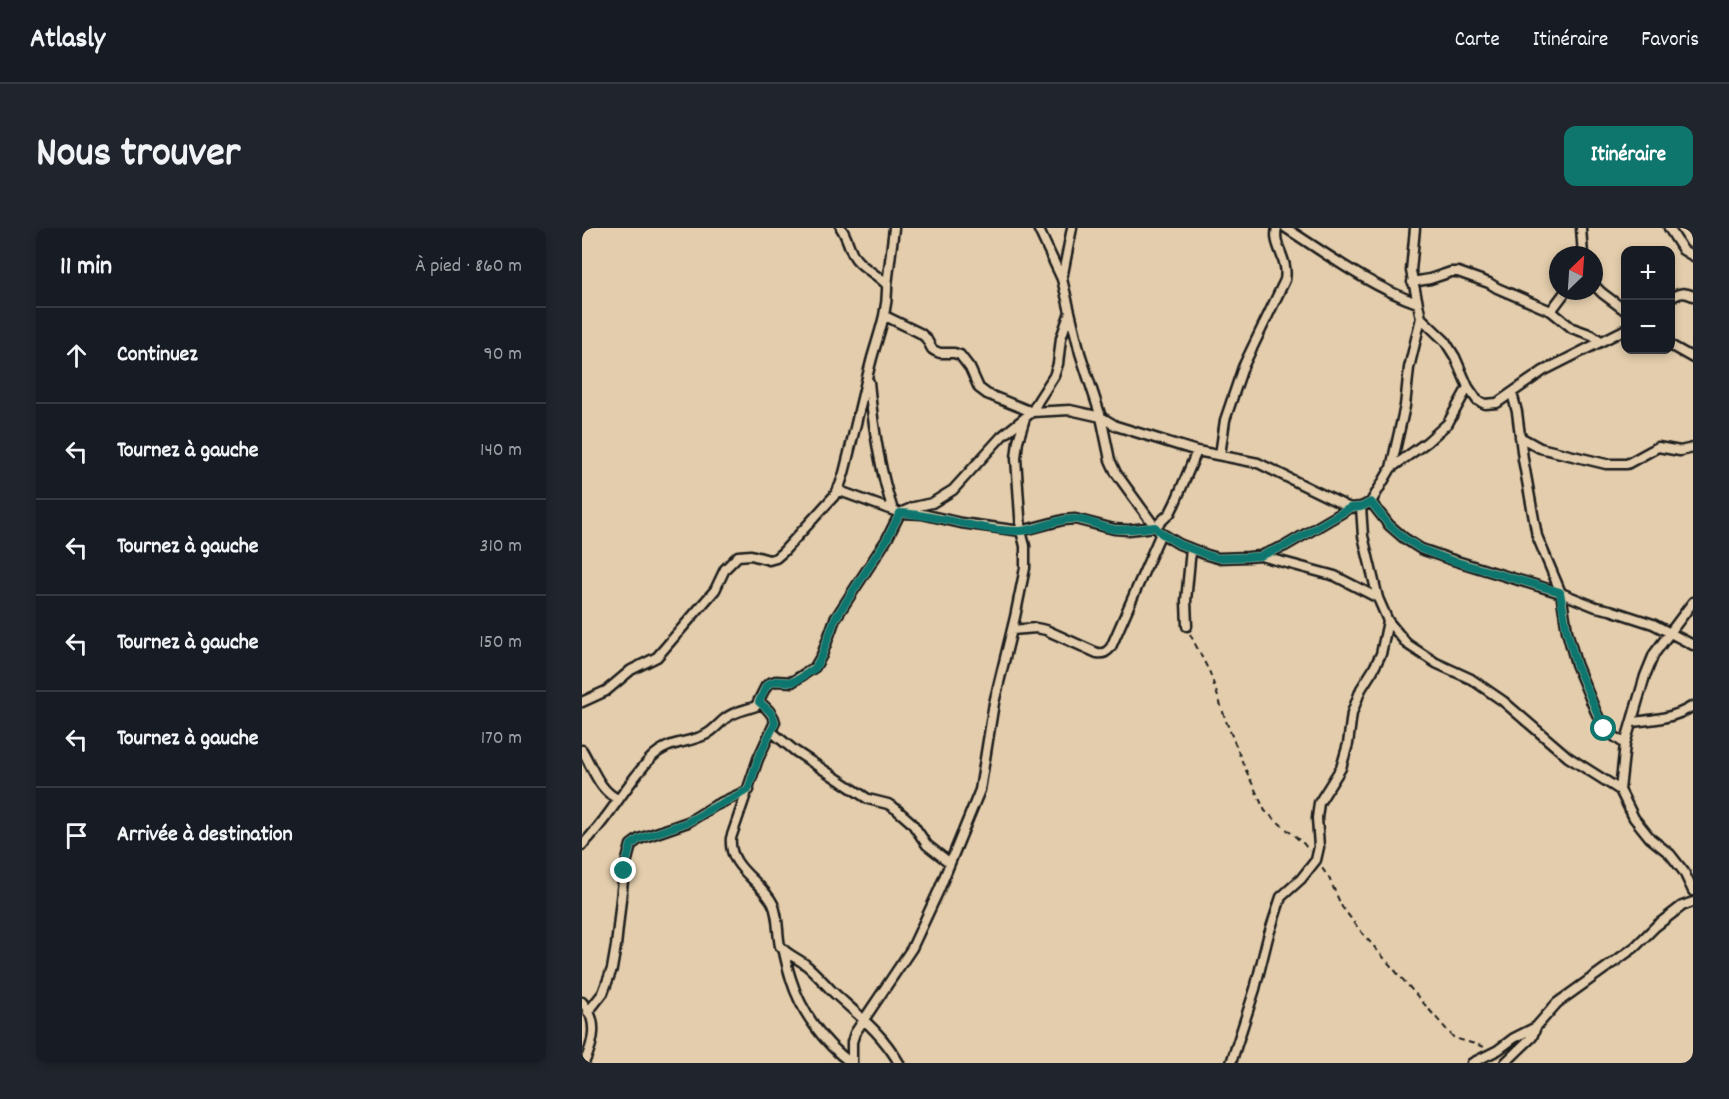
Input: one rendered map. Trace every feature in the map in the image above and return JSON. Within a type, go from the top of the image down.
[{"type":"street","points":[[841,228],[856,259],[887,285]]},
{"type":"street","points":[[582,702],[606,691],[631,670],[657,657],[716,590],[725,569],[738,556],[751,555],[769,560],[776,558],[834,496],[844,472],[868,373],[885,316],[894,228]]},
{"type":"street","points":[[1038,228],[1062,279],[1080,353],[1101,417],[1110,460],[1116,473],[1158,530],[1191,549],[1218,558],[1260,556],[1335,576],[1378,598]]},
{"type":"street","points":[[1062,279],[1072,228]]},
{"type":"street","points":[[1220,455],[1225,420],[1243,367],[1285,280],[1287,271],[1276,241],[1277,228]]},
{"type":"street","points":[[1286,228],[1369,280],[1417,303]]},
{"type":"street","points":[[1260,556],[1285,546],[1350,508],[1361,507],[1371,502],[1391,468],[1403,416],[1409,368],[1421,318],[1411,271],[1415,228]]},
{"type":"street","points":[[1581,228],[1582,246]]},
{"type":"street","points":[[1668,228],[1683,250],[1693,256]]},
{"type":"street","points":[[1412,282],[1450,272],[1461,272],[1551,311],[1572,328],[1601,341]]},
{"type":"street","points":[[1675,296],[1680,293],[1693,296]]},
{"type":"street","points":[[1603,295],[1621,307]]},
{"type":"street","points":[[1551,311],[1559,300]]},
{"type":"street","points":[[897,512],[932,503],[953,490],[1002,436],[1032,412],[1054,376],[1061,338],[1070,311]]},
{"type":"street","points":[[885,316],[920,333],[935,351],[960,355],[982,391],[1032,412],[1070,410],[1101,417],[1116,426],[1197,451],[1258,463],[1350,508]]},
{"type":"street","points":[[1421,318],[1445,341],[1468,387],[1477,400],[1485,404],[1497,403],[1544,371],[1621,331]]},
{"type":"street","points":[[1675,347],[1693,358]]},
{"type":"street","points":[[582,845],[603,823],[651,757],[672,744],[706,735],[724,719],[756,706],[766,686],[770,683],[792,682],[815,668],[835,619],[887,539],[897,512],[885,487],[868,373]]},
{"type":"street","points":[[1391,468],[1427,442],[1448,423],[1468,387]]},
{"type":"street","points":[[1512,393],[1537,536],[1560,592],[1576,664],[1604,729],[1626,744]]},
{"type":"street","points":[[851,1063],[855,1033],[912,948],[939,890],[980,790],[994,703],[1025,568],[1016,458],[1025,418]]},
{"type":"street","points":[[1520,437],[1540,448],[1606,464],[1627,464],[1658,447],[1680,451],[1693,448]]},
{"type":"street","points":[[1012,630],[1036,628],[1046,630],[1097,653],[1103,654],[1111,647],[1158,530],[1175,503],[1197,451]]},
{"type":"street","points":[[837,490],[897,512],[922,514],[961,523],[1021,531],[1075,519],[1114,529],[1158,530]]},
{"type":"street","points":[[1371,502],[1389,525],[1421,549],[1450,560],[1560,592],[1596,607],[1631,617],[1670,632],[1693,645]]},
{"type":"street","points":[[1361,507],[1363,536],[1378,598],[1388,621],[1407,644],[1436,663],[1471,679],[1503,701],[1568,757],[1620,790],[1634,818],[1650,838],[1670,854],[1684,872],[1693,891]]},
{"type":"street","points":[[1187,626],[1186,601],[1191,549]]},
{"type":"street","points":[[1620,790],[1626,744],[1649,665],[1654,654],[1693,602]]},
{"type":"street","points":[[1232,1063],[1256,989],[1268,937],[1281,897],[1301,879],[1316,860],[1319,847],[1317,818],[1319,803],[1341,768],[1348,744],[1352,713],[1361,689],[1381,654],[1388,621]]},
{"type":"street","points":[[759,702],[769,711],[775,723],[758,759],[731,838],[730,845],[734,857],[769,897],[774,906],[780,946],[784,951],[807,966],[865,1019],[890,1047],[899,1063]]},
{"type":"street","points":[[1632,722],[1661,720],[1693,706]]},
{"type":"street","points":[[772,732],[795,751],[868,799],[888,804],[896,809],[912,823],[927,845],[950,863]]},
{"type":"street","points":[[582,750],[605,790],[619,799]]},
{"type":"street","points":[[588,1012],[603,993],[612,969],[624,871],[631,845],[639,839],[688,822],[748,790]]},
{"type":"street","points":[[1505,1063],[1532,1037],[1536,1027],[1557,1003],[1628,952],[1682,906],[1693,902]]},
{"type":"street","points":[[784,951],[791,980],[813,1023],[838,1053],[851,1063]]},
{"type":"street","points":[[582,1002],[594,1031],[594,1038],[584,1063]]},
{"type":"street","points":[[1472,1063],[1536,1027]]},
{"type":"route","points":[[624,871],[631,845],[639,839],[688,822],[748,790],[758,759],[775,723],[769,711],[759,702],[766,686],[776,681],[792,682],[815,668],[841,608],[887,539],[900,513],[922,514],[961,523],[1021,531],[1075,519],[1114,529],[1155,527],[1179,544],[1191,549],[1218,558],[1230,558],[1260,556],[1285,546],[1350,508],[1361,507],[1371,502],[1389,525],[1421,549],[1450,560],[1560,592],[1576,664],[1604,729]]}]
